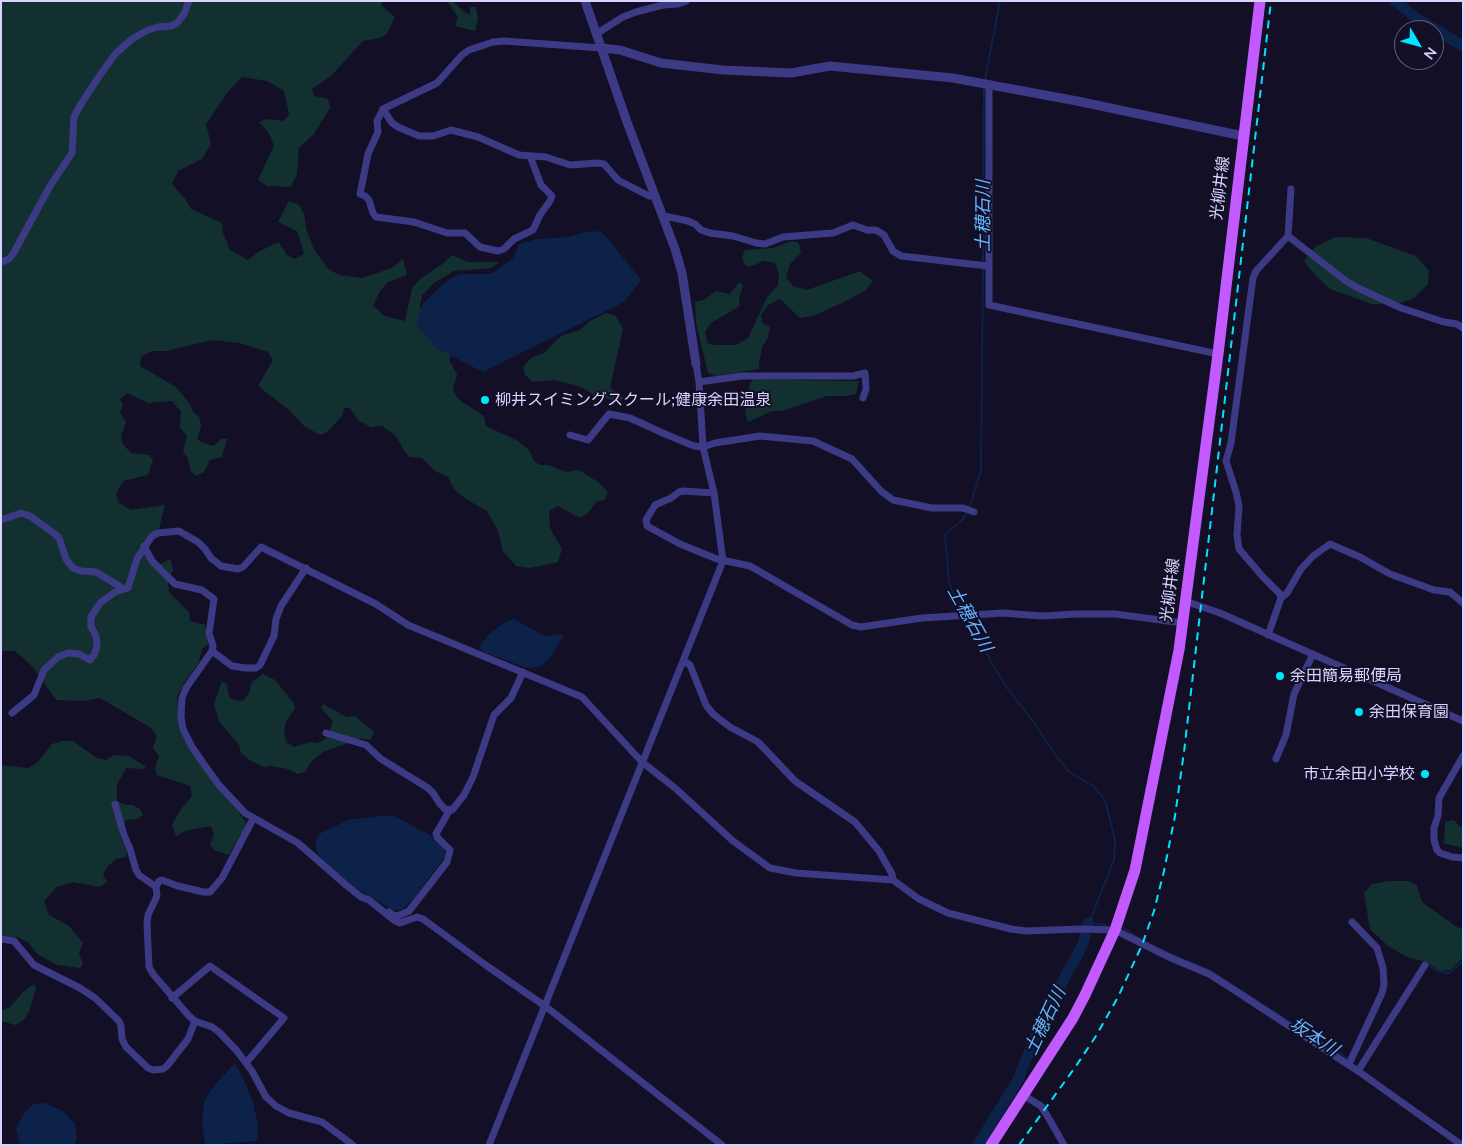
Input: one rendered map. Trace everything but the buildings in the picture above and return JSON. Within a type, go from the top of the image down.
[{"type":"main road","name":"光柳井線","points":[[991,1145],[1077,1010],[1115,930],[1135,870],[1174,683],[1183,623],[1218,354],[1260,1]]},
{"type":"street","points":[[1,262],[9,259],[13,254],[50,186],[72,153],[74,117],[100,75],[116,54],[132,39],[148,30],[171,26],[177,23],[184,14],[189,1]]},
{"type":"street","points":[[489,1145],[723,561],[714,493],[704,448],[699,382],[682,273],[664,216],[655,196],[585,1]]},
{"type":"street","points":[[596,34],[623,17],[636,12],[686,1]]},
{"type":"street","points":[[530,156],[541,185],[552,196],[533,230],[514,239],[504,248],[498,250],[480,247],[465,233],[447,233],[414,222],[376,217],[369,200],[360,194],[364,167],[378,132],[377,121],[383,109],[437,83],[462,55],[477,46],[504,41],[620,50],[661,63],[696,68],[791,72],[830,66],[953,78],[1142,114],[1243,136]]},
{"type":"street","points":[[990,84],[985,266],[990,305],[1218,354]]},
{"type":"street","points":[[383,109],[392,123],[419,136],[433,136],[451,130],[458,131],[478,137],[505,150],[530,156],[546,157],[570,164],[604,164],[618,180],[649,196],[655,196]]},
{"type":"street","points":[[1281,598],[1280,594],[1262,577],[1239,549],[1237,535],[1239,506],[1226,462],[1231,444],[1253,278],[1256,270],[1288,236],[1291,189]]},
{"type":"street","points":[[664,216],[688,221],[695,224],[701,230],[710,233],[733,236],[756,244],[765,244],[783,237],[833,233],[852,226],[876,230],[884,235],[893,251],[901,256],[985,266]]},
{"type":"street","points":[[1288,236],[1356,287],[1400,308],[1444,322],[1457,324],[1463,328]]},
{"type":"street","points":[[699,382],[742,376],[853,376],[865,373],[866,389],[863,398]]},
{"type":"street","points":[[570,435],[588,440],[609,414],[630,418],[694,446],[704,448],[715,444],[760,436],[813,441],[852,458],[880,492],[893,500],[932,508],[959,507],[971,511]]},
{"type":"street","points":[[714,493],[684,490],[679,492],[671,498],[658,503],[649,513],[646,520],[647,526],[680,544],[723,561],[750,566],[844,622],[861,627],[922,618],[1004,613],[1042,616],[1115,614],[1183,623]]},
{"type":"street","points":[[1,520],[21,513],[30,516],[59,538],[66,559],[74,568],[81,571],[96,572],[124,589]]},
{"type":"street","points":[[12,713],[34,695],[44,670],[58,657],[68,653],[79,654],[90,660],[94,655],[97,647],[96,636],[91,627],[91,617],[100,603],[115,592],[128,588],[137,559],[152,536],[158,533],[179,531],[198,542],[211,558],[221,566],[238,570],[243,568],[261,547],[306,568],[384,609],[408,625],[582,697],[642,762],[733,841],[770,868],[796,873],[893,880],[919,899],[948,912],[1011,929],[1026,931],[1096,928],[1115,930],[1170,958],[1208,974],[1349,1064],[1462,1145]]},
{"type":"street","points":[[1268,635],[1281,598],[1287,593],[1301,568],[1313,556],[1330,544],[1360,557],[1390,574],[1434,590],[1450,592],[1463,603]]},
{"type":"street","points":[[144,546],[152,561],[176,584],[202,590],[214,599],[209,633],[213,646],[212,651],[186,688],[180,717],[183,729],[192,747],[219,785],[245,813],[298,842],[346,885],[361,897],[369,900],[394,921],[400,923],[417,917],[423,919],[545,1006],[722,1145]]},
{"type":"street","points":[[212,651],[232,666],[256,668],[260,665],[274,636],[276,619],[281,606],[306,568]]},
{"type":"street","points":[[1185,601],[1220,613],[1463,721]]},
{"type":"street","points":[[1276,759],[1286,735],[1294,694],[1312,654]]},
{"type":"street","points":[[684,661],[690,665],[706,705],[713,714],[730,727],[758,742],[795,781],[855,822],[879,852],[892,874],[893,880]]},
{"type":"street","points":[[384,912],[400,916],[409,911],[446,862],[450,850],[436,834],[449,811],[456,807],[464,795],[473,777],[494,716],[511,698],[523,672]]},
{"type":"street","points":[[326,734],[366,745],[381,759],[428,788],[440,804],[449,811]]},
{"type":"street","points":[[1463,756],[1439,798],[1434,834],[1437,850],[1440,853],[1463,858]]},
{"type":"street","points":[[115,804],[136,870],[139,875],[156,887]]},
{"type":"street","points":[[253,819],[222,878],[210,892],[178,886],[162,880],[159,881],[156,887],[157,896],[146,924],[149,967],[172,998],[195,1021],[212,1027],[219,1032],[246,1063],[266,1097],[276,1106],[289,1113],[322,1122],[352,1145]]},
{"type":"street","points":[[1349,1064],[1384,985],[1383,968],[1376,948],[1352,922]]},
{"type":"street","points":[[1,939],[10,939],[18,944],[30,961],[40,969],[89,993],[119,1021],[122,1039],[126,1046],[148,1068],[153,1070],[163,1069],[167,1066],[188,1039],[195,1021]]},
{"type":"street","points":[[1358,1071],[1425,965]]},
{"type":"street","points":[[172,998],[210,966],[284,1018],[246,1063]]},
{"type":"street","points":[[1023,1095],[1040,1106],[1064,1145]]},
{"type":"green space","points":[[1,1],[383,1],[381,5],[395,17],[387,34],[380,38],[363,41],[331,76],[312,89],[314,96],[328,99],[330,108],[314,134],[299,148],[297,174],[291,187],[267,186],[258,180],[274,145],[268,132],[259,122],[267,119],[284,121],[289,114],[284,91],[267,81],[242,77],[227,93],[206,124],[211,144],[202,159],[178,171],[172,184],[191,209],[222,223],[223,233],[230,250],[248,260],[260,251],[279,242],[286,254],[294,259],[304,254],[297,231],[278,222],[289,201],[299,205],[304,214],[307,232],[314,249],[327,268],[339,275],[362,278],[392,268],[403,259],[407,275],[388,282],[380,291],[373,306],[385,316],[405,321],[412,288],[420,279],[444,263],[452,255],[468,262],[500,262],[491,268],[454,271],[434,283],[422,295],[420,306],[424,327],[450,348],[450,362],[457,374],[453,390],[458,399],[484,416],[486,426],[518,441],[529,450],[534,461],[540,465],[549,465],[566,472],[579,470],[598,482],[608,492],[605,500],[596,502],[589,512],[580,518],[558,506],[549,511],[550,528],[562,549],[558,562],[530,568],[516,566],[503,551],[498,531],[487,511],[466,499],[454,489],[448,477],[435,471],[422,458],[409,457],[396,436],[382,426],[371,427],[359,421],[350,408],[344,408],[342,416],[327,432],[321,435],[305,427],[289,410],[258,386],[273,360],[268,352],[239,343],[212,340],[166,351],[152,351],[141,357],[140,366],[176,387],[189,403],[194,413],[199,416],[201,426],[197,439],[213,446],[221,439],[227,439],[222,457],[210,460],[204,472],[196,476],[191,472],[188,459],[183,451],[187,436],[180,427],[181,412],[172,401],[148,403],[127,393],[120,399],[123,405],[120,413],[126,422],[121,436],[122,443],[131,453],[149,455],[153,460],[148,475],[123,481],[116,494],[119,503],[131,510],[165,505],[159,529],[142,543],[145,553],[161,564],[170,559],[173,570],[168,581],[169,592],[189,612],[190,621],[205,625],[208,644],[202,649],[199,662],[184,683],[177,697],[180,729],[247,824],[229,855],[214,850],[210,844],[214,835],[211,826],[188,830],[176,836],[172,825],[181,809],[192,796],[190,786],[157,775],[155,769],[159,756],[153,748],[157,736],[151,728],[100,698],[84,701],[56,700],[33,667],[15,651],[1,651]]},
{"type":"green space","points":[[447,1],[453,1],[465,13],[470,14],[470,7],[476,7],[478,18],[475,31],[455,26],[458,17]]},
{"type":"green space","points":[[1335,237],[1366,238],[1416,256],[1429,271],[1428,284],[1414,298],[1398,304],[1372,304],[1330,289],[1304,261],[1315,247]]},
{"type":"green space","points":[[792,241],[799,243],[801,253],[790,264],[786,278],[793,286],[807,290],[860,271],[873,281],[866,290],[813,316],[800,318],[780,299],[768,305],[761,315],[762,323],[770,327],[768,338],[762,347],[760,369],[715,376],[708,373],[696,323],[695,302],[704,300],[716,291],[730,294],[739,282],[743,285],[739,299],[740,306],[711,323],[705,332],[707,343],[715,345],[736,345],[748,338],[767,297],[778,285],[779,275],[775,263],[763,261],[750,267],[745,265],[742,258],[745,250],[773,248]]},
{"type":"green space","points":[[606,313],[616,316],[623,329],[610,388],[624,397],[620,402],[594,395],[581,387],[554,380],[533,382],[525,375],[523,367],[531,358],[544,353],[561,336],[580,330],[590,321]]},
{"type":"green space","points":[[754,379],[859,381],[856,394],[827,396],[782,411],[772,411],[748,422],[745,413],[750,383]]},
{"type":"green space","points":[[263,674],[275,680],[293,702],[295,708],[286,722],[284,734],[287,743],[294,747],[310,742],[317,743],[326,739],[333,721],[321,708],[323,704],[347,717],[355,716],[374,732],[370,740],[361,738],[323,752],[311,762],[305,772],[297,774],[288,769],[271,766],[264,767],[251,761],[241,753],[239,745],[219,721],[214,704],[222,681],[227,684],[229,697],[243,701],[249,693],[252,682]]},
{"type":"green space","points":[[62,741],[73,741],[97,758],[106,760],[114,755],[129,756],[146,767],[143,769],[126,768],[117,785],[117,801],[125,805],[133,805],[140,809],[143,815],[137,819],[127,820],[119,826],[120,837],[127,852],[126,857],[116,859],[108,866],[103,874],[107,882],[99,887],[73,882],[57,887],[44,901],[49,915],[69,926],[83,943],[79,954],[83,963],[80,968],[57,965],[37,954],[29,943],[18,937],[1,936],[1,765],[28,768],[38,762],[52,744]]},
{"type":"green space","points":[[1453,820],[1463,829],[1463,848],[1444,843],[1445,822]]},
{"type":"green space","points":[[1388,881],[1407,881],[1417,885],[1422,902],[1457,927],[1463,929],[1463,958],[1450,970],[1440,971],[1427,962],[1407,957],[1388,946],[1370,929],[1364,893],[1372,884]]},
{"type":"green space","points":[[34,984],[36,988],[25,1019],[15,1025],[1,1021],[1,1010],[10,1007],[23,992]]},
{"type":"water","points":[[592,231],[601,232],[608,239],[641,280],[624,302],[483,372],[436,348],[416,324],[423,304],[443,284],[459,274],[491,274],[513,258],[519,244],[537,239],[567,237]]},
{"type":"water","points":[[514,619],[543,635],[560,634],[563,636],[551,657],[539,667],[526,668],[482,651],[479,647],[489,634],[504,623]]},
{"type":"water","points":[[394,816],[428,834],[442,845],[445,851],[444,858],[414,898],[403,909],[394,911],[354,887],[323,861],[318,854],[315,843],[319,834],[348,820]]},
{"type":"water","points":[[234,1064],[244,1080],[253,1102],[258,1138],[255,1141],[209,1145],[205,1143],[202,1125],[204,1102],[213,1087]]},
{"type":"water","points":[[45,1103],[63,1111],[75,1124],[77,1136],[75,1145],[20,1145],[16,1128],[25,1112],[34,1104]]},
{"type":"waterway","name":"土穂石川","points":[[985,80],[1000,1]]},
{"type":"waterway","points":[[1395,1],[1418,19],[1463,46]]},
{"type":"waterway","name":"土穂石川","points":[[983,262],[984,87]]},
{"type":"waterway","name":"土穂石川","points":[[969,508],[981,471],[983,267]]},
{"type":"waterway","name":"土穂石川","points":[[967,512],[963,519],[945,535],[949,581],[953,595],[967,613]]},
{"type":"waterway","name":"土穂石川","points":[[970,617],[991,662],[1007,688],[1035,724],[1057,757],[1069,772],[1093,786],[1103,797],[1115,841],[1114,860],[1089,923],[1106,925]]},
{"type":"waterway","name":"土穂石川","points":[[978,1145],[1018,1080],[1043,1017],[1082,946],[1089,923]]},
{"type":"waterway","name":"坂本川","points":[[1124,928],[1139,938]]},
{"type":"waterway","name":"坂本川","points":[[1170,954],[1211,971],[1348,1059]]},
{"type":"waterway","name":"坂本川","points":[[1427,966],[1449,973],[1463,961]]},
{"type":"railway","points":[[1019,1145],[1076,1066],[1118,997],[1142,945],[1154,911],[1164,871],[1175,816],[1184,752],[1271,1]]},
{"type":"place","name":"柳井スイミングスクール;健康余田温泉","points":[[485,400]]},
{"type":"place","name":"余田簡易郵便局","points":[[1280,676]]},
{"type":"place","name":"余田保育園","points":[[1359,712]]},
{"type":"place","name":"市立余田小学校","points":[[1425,774]]}]
